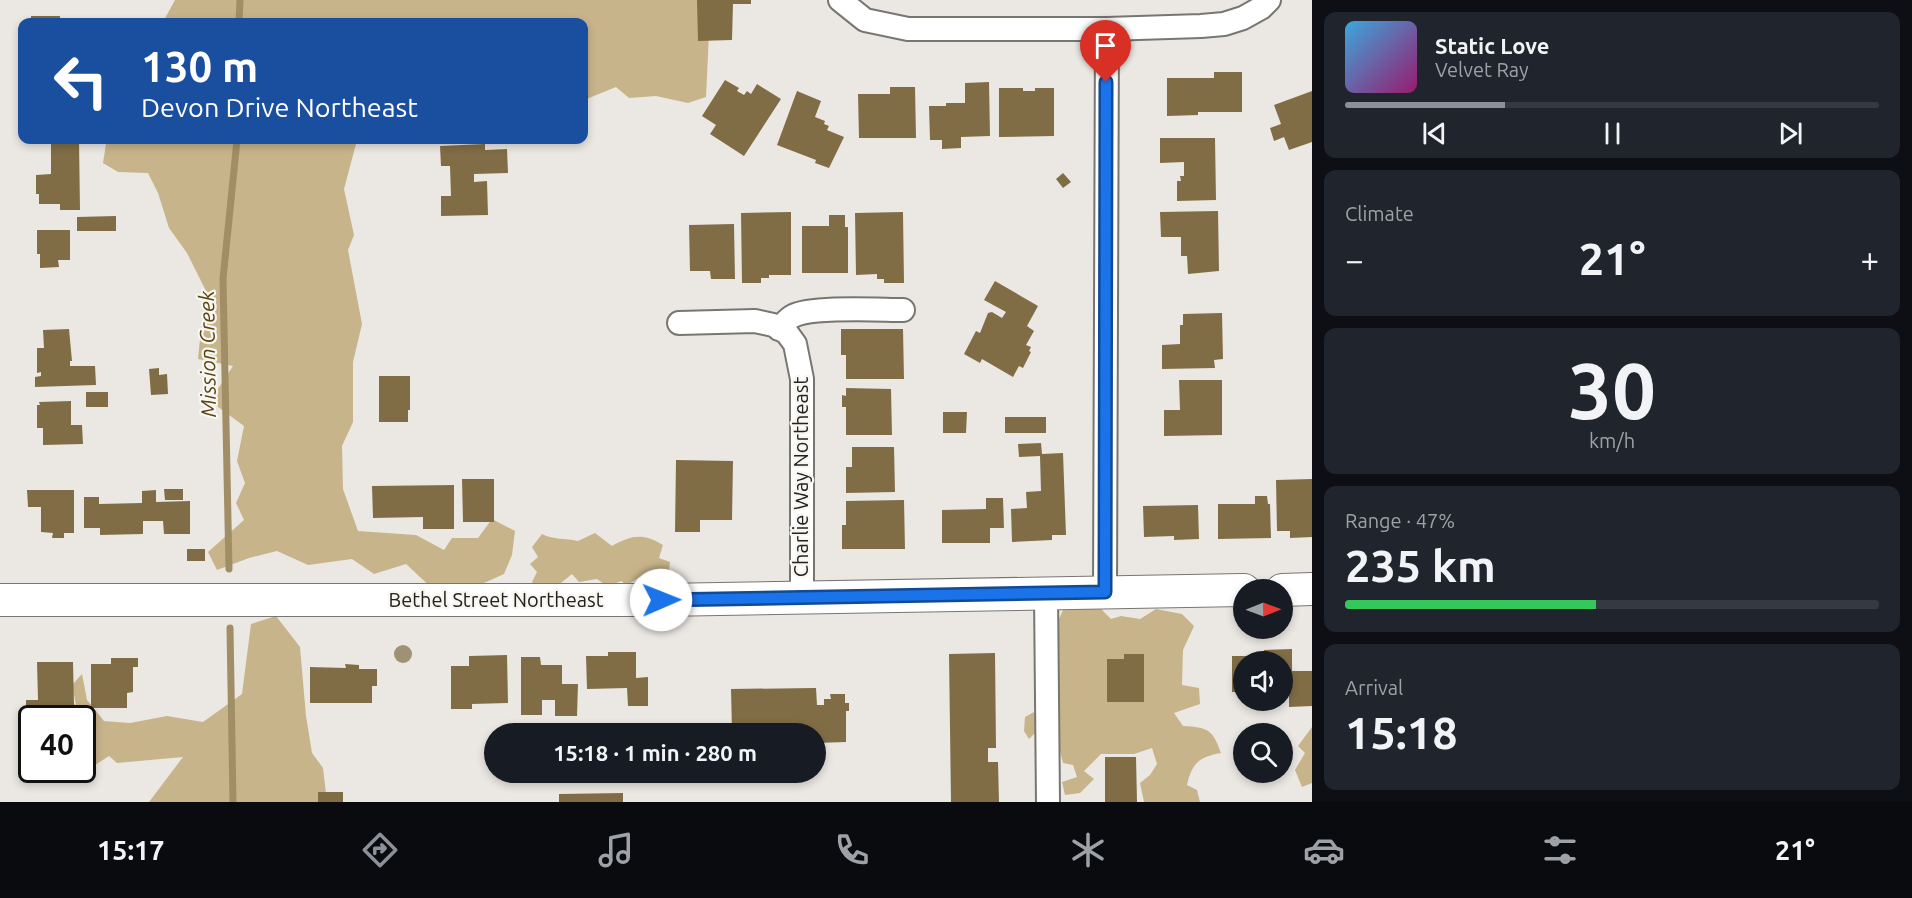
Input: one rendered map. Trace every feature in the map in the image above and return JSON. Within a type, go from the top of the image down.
[{"type":"street","points":[[840,0],[865,20],[908,28],[1107,29],[1224,24],[1243,18],[1261,8],[1269,0]]},
{"type":"street","points":[[1105,592],[1107,29]]},
{"type":"street","points":[[679,323],[755,321],[773,325],[779,329],[793,316],[808,312],[903,310]]},
{"type":"street","name":"Charlie Way Northeast","points":[[779,329],[787,333],[795,344],[802,379],[802,597]]},
{"type":"street","points":[[1293,590],[1312,589]]},
{"type":"street","name":"Bethel Street Northeast","points":[[0,600],[661,600],[1233,590]]},
{"type":"street","points":[[1046,593],[1048,802]]},
{"type":"shaded area","points":[[175,0],[705,0],[709,33],[706,97],[688,103],[656,96],[629,98],[616,87],[588,98],[588,18],[165,18]]},
{"type":"shaded area","points":[[106,144],[356,144],[344,189],[354,235],[348,250],[362,324],[353,362],[353,422],[342,446],[343,489],[358,531],[416,535],[444,550],[452,538],[478,538],[492,519],[515,531],[512,555],[504,574],[473,588],[434,590],[406,564],[374,574],[352,559],[308,565],[277,551],[217,570],[208,552],[244,520],[236,503],[245,483],[237,461],[244,426],[210,401],[233,366],[198,359],[205,289],[187,253],[169,228],[158,193],[148,173],[118,172],[103,163]]},
{"type":"shaded area","points":[[595,533],[612,546],[638,537],[656,541],[663,545],[659,558],[670,562],[669,571],[647,582],[640,577],[625,586],[622,581],[607,586],[597,579],[579,582],[572,574],[556,587],[546,583],[537,588],[532,582],[537,572],[530,564],[538,557],[532,547],[542,534],[578,541]]},
{"type":"shaded area","points":[[1098,602],[1111,619],[1121,616],[1140,619],[1156,609],[1182,614],[1194,626],[1183,650],[1182,685],[1199,688],[1200,704],[1174,713],[1183,726],[1198,727],[1208,731],[1215,739],[1221,753],[1202,759],[1191,771],[1187,785],[1197,790],[1200,802],[1144,802],[1140,783],[1150,775],[1157,764],[1152,748],[1134,754],[1101,754],[1084,771],[1094,779],[1080,793],[1065,795],[1062,782],[1077,777],[1073,765],[1063,763],[1060,751],[1054,753],[1037,731],[1029,739],[1024,731],[1025,717],[1034,712],[1041,727],[1052,635],[1063,610],[1077,610],[1084,603]]},
{"type":"shaded area","points":[[276,616],[300,647],[312,753],[323,768],[327,802],[149,802],[183,757],[117,763],[109,756],[96,764],[96,711],[104,721],[130,723],[167,716],[203,722],[242,694],[251,624]]},
{"type":"shaded area","points":[[82,674],[87,700],[91,705],[76,705],[72,685]]},
{"type":"shaded area","points":[[66,699],[76,705],[61,705]]},
{"type":"shaded area","points":[[1312,727],[1312,783],[1302,787],[1295,770],[1305,753],[1298,746]]},
{"type":"building","points":[[697,0],[751,0],[751,4],[733,4],[732,40],[698,41]]},
{"type":"building","points":[[31,16],[60,16],[60,18],[31,18]]},
{"type":"building","points":[[1214,72],[1242,72],[1242,112],[1198,112],[1198,115],[1167,116],[1167,78],[1214,78]]},
{"type":"building","points":[[725,80],[739,88],[737,91],[744,95],[747,91],[751,94],[757,84],[781,99],[744,156],[710,134],[716,125],[702,116]]},
{"type":"building","points":[[989,82],[990,136],[961,137],[961,148],[942,149],[942,140],[930,140],[929,106],[965,103],[965,83]]},
{"type":"building","points":[[890,87],[915,87],[916,138],[859,138],[858,94],[890,94]]},
{"type":"building","points":[[999,88],[1023,88],[1023,91],[1035,91],[1035,88],[1054,88],[1054,136],[999,137]]},
{"type":"building","points":[[797,91],[821,101],[815,117],[825,121],[824,124],[829,126],[827,130],[844,137],[829,168],[815,163],[816,160],[777,145]]},
{"type":"building","points":[[1312,91],[1312,142],[1289,150],[1284,137],[1274,141],[1270,128],[1281,124],[1274,105]]},
{"type":"building","points":[[1160,138],[1215,138],[1216,200],[1177,201],[1177,181],[1181,181],[1180,176],[1184,176],[1184,162],[1160,163]]},
{"type":"building","points":[[51,144],[79,144],[80,210],[60,210],[60,204],[39,204],[39,194],[36,194],[36,175],[51,174]]},
{"type":"building","points":[[485,144],[485,150],[507,149],[508,173],[474,174],[474,182],[487,181],[488,215],[441,216],[441,196],[451,196],[450,166],[441,166],[440,146]]},
{"type":"building","points":[[1063,173],[1071,182],[1063,188],[1056,179]]},
{"type":"building","points":[[1218,211],[1219,271],[1188,274],[1187,256],[1181,256],[1181,237],[1161,237],[1160,212]]},
{"type":"building","points":[[791,212],[791,275],[769,275],[769,278],[761,278],[761,283],[742,283],[741,213]]},
{"type":"building","points":[[903,212],[904,283],[884,283],[884,279],[877,279],[877,274],[856,275],[855,213]]},
{"type":"building","points":[[829,215],[845,215],[845,227],[848,227],[848,273],[802,273],[802,226],[829,226]]},
{"type":"building","points":[[116,216],[116,231],[77,231],[77,217]]},
{"type":"building","points":[[734,224],[735,279],[711,279],[710,271],[690,271],[689,225]]},
{"type":"building","points":[[37,230],[70,230],[70,260],[58,260],[59,267],[40,268],[40,254],[37,254]]},
{"type":"building","points":[[995,281],[1038,306],[1027,326],[1034,331],[1026,345],[1031,347],[1029,351],[1031,352],[1023,368],[1019,366],[1013,377],[982,359],[980,363],[964,354],[976,331],[980,333],[988,313],[992,312],[1002,318],[1006,312],[984,300]]},
{"type":"building","points":[[1222,313],[1223,359],[1214,360],[1215,368],[1162,369],[1162,345],[1180,344],[1180,325],[1183,325],[1183,314]]},
{"type":"building","points":[[69,329],[72,361],[70,361],[70,366],[95,366],[96,385],[35,387],[35,377],[41,376],[41,372],[37,373],[37,348],[44,348],[43,330]]},
{"type":"building","points":[[841,329],[903,329],[904,379],[846,379],[846,355],[841,355]]},
{"type":"building","points":[[159,368],[159,375],[167,374],[168,394],[151,395],[149,369]]},
{"type":"building","points":[[379,376],[410,376],[408,422],[379,422]]},
{"type":"building","points":[[1179,380],[1222,380],[1222,435],[1164,436],[1164,410],[1180,410]]},
{"type":"building","points":[[846,388],[891,389],[892,435],[846,435],[846,407],[842,407],[842,395],[846,396]]},
{"type":"building","points":[[86,392],[108,392],[108,407],[86,407]]},
{"type":"building","points":[[71,401],[71,425],[82,425],[83,444],[43,445],[43,428],[37,428],[37,405],[40,405],[39,402]]},
{"type":"building","points":[[943,412],[967,412],[966,433],[943,433]]},
{"type":"building","points":[[1005,417],[1046,417],[1046,433],[1005,433]]},
{"type":"building","points":[[1041,443],[1042,454],[1063,453],[1066,535],[1052,535],[1052,540],[1012,542],[1011,509],[1027,508],[1026,492],[1041,491],[1040,456],[1019,457],[1018,444]]},
{"type":"building","points":[[852,447],[894,447],[895,492],[846,493],[846,467],[852,467]]},
{"type":"building","points":[[676,460],[733,461],[732,520],[700,520],[700,532],[675,532]]},
{"type":"building","points":[[462,479],[494,479],[494,522],[463,522]]},
{"type":"building","points":[[1312,479],[1312,537],[1290,538],[1290,531],[1277,531],[1276,480]]},
{"type":"building","points":[[454,485],[454,529],[423,529],[423,517],[373,518],[372,486]]},
{"type":"building","points":[[164,489],[183,489],[183,500],[165,500]]},
{"type":"building","points":[[27,490],[74,490],[74,533],[64,533],[64,538],[52,538],[53,533],[41,532],[41,507],[28,507]]},
{"type":"building","points":[[156,490],[156,502],[190,501],[190,534],[164,534],[163,521],[143,521],[143,534],[100,535],[100,528],[84,528],[84,497],[99,497],[99,504],[142,503],[142,491]]},
{"type":"building","points":[[1255,496],[1267,496],[1268,504],[1270,504],[1271,538],[1218,539],[1218,504],[1255,504]]},
{"type":"building","points":[[986,498],[1003,498],[1004,528],[990,528],[990,543],[942,543],[942,510],[986,509]]},
{"type":"building","points":[[904,500],[905,549],[842,549],[842,525],[846,525],[846,501]]},
{"type":"building","points":[[1198,505],[1199,539],[1174,540],[1174,536],[1144,537],[1143,506]]},
{"type":"building","points":[[187,549],[205,549],[205,561],[187,561]]},
{"type":"building","points":[[1292,649],[1292,651],[1264,651]]},
{"type":"building","points":[[608,652],[636,652],[636,678],[648,677],[648,706],[628,706],[627,688],[587,689],[586,656],[608,656]]},
{"type":"building","points":[[995,653],[996,748],[988,748],[988,762],[998,762],[999,802],[951,802],[949,654]]},
{"type":"building","points":[[1124,654],[1144,654],[1144,702],[1107,702],[1107,659],[1124,659]]},
{"type":"building","points":[[507,655],[508,703],[472,704],[472,709],[451,709],[451,666],[469,666],[469,656]]},
{"type":"building","points":[[1233,656],[1233,692],[1232,692]]},
{"type":"building","points":[[521,657],[540,657],[541,665],[562,665],[562,684],[578,684],[577,716],[555,716],[555,700],[542,700],[542,715],[521,715]]},
{"type":"building","points":[[111,658],[138,658],[138,667],[133,667],[133,692],[127,693],[127,708],[96,708],[96,705],[91,705],[91,664],[111,664]]},
{"type":"building","points":[[37,662],[73,662],[74,705],[26,705],[26,700],[38,700]]},
{"type":"building","points":[[345,664],[359,665],[359,669],[377,669],[377,686],[372,686],[372,703],[310,703],[310,667],[346,668]]},
{"type":"building","points":[[1293,671],[1312,671],[1312,706],[1293,707]]},
{"type":"building","points":[[816,688],[817,705],[824,705],[824,699],[831,699],[830,694],[845,694],[845,703],[849,703],[849,711],[846,711],[846,742],[826,743],[826,723],[732,723],[731,689]]},
{"type":"building","points":[[1105,757],[1136,757],[1137,802],[1105,802]]},
{"type":"building","points":[[318,792],[343,792],[343,802],[318,802]]},
{"type":"building","points":[[623,793],[623,802],[559,802],[559,794]]},
{"type":"waterway","name":"Mission Creek","points":[[239,18],[240,0]]},
{"type":"waterway","name":"Mission Creek","points":[[229,569],[223,279],[237,144]]},
{"type":"waterway","name":"Mission Creek","points":[[230,628],[233,802]]},
{"type":"route","points":[[661,600],[1105,592],[1106,82]]}]
